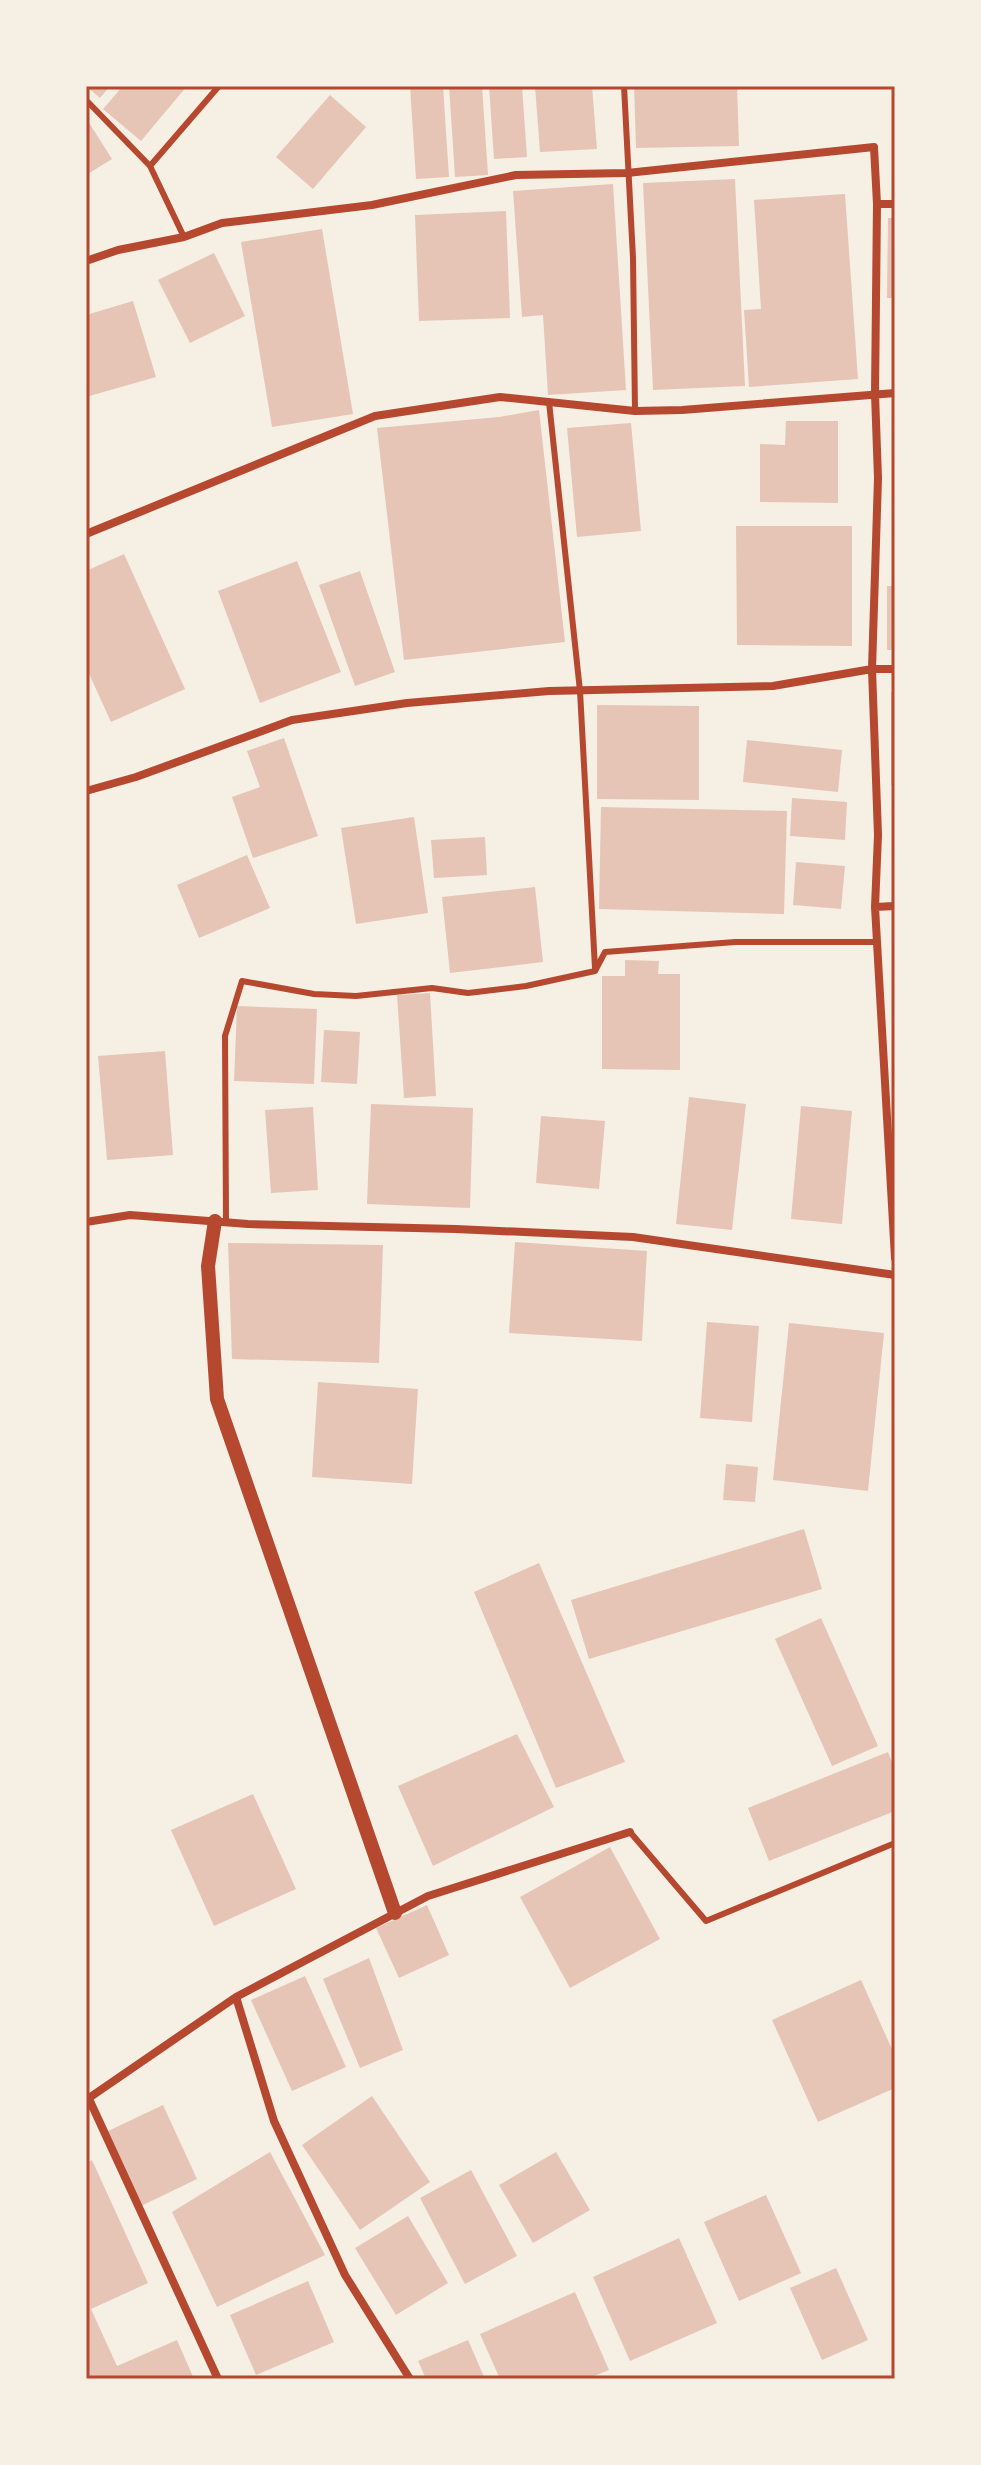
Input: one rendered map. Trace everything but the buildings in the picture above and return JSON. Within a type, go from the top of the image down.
[{"type":"street","points":[[86,261],[118,250],[184,237],[222,223],[372,205],[516,175],[627,173],[874,147],[878,478],[872,669],[878,835],[875,907],[895,1258]]},
{"type":"street","points":[[877,204],[895,204]]},
{"type":"street","points":[[86,534],[375,416],[500,397],[635,411],[895,393]]},
{"type":"street","points":[[86,791],[136,777],[292,720],[407,703],[580,691],[773,686],[872,669],[895,669]]},
{"type":"street","points":[[875,907],[895,906]]},
{"type":"street","points":[[86,1222],[130,1215],[220,1222],[633,1237],[895,1275]]},
{"type":"street","points":[[220,1222],[208,1266],[217,1399],[395,1913]]},
{"type":"street","points":[[218,2379],[87,2100],[236,1997],[428,1896],[630,1832]]},
{"type":"street","points":[[236,1997],[274,2121],[345,2275],[410,2379]]},
{"type":"lane","points":[[150,166],[219,86]]},
{"type":"lane","points":[[624,86],[633,258],[635,411]]},
{"type":"lane","points":[[86,100],[150,166],[184,237]]},
{"type":"lane","points":[[549,402],[580,691],[595,971]]},
{"type":"lane","points":[[220,1222],[225,1036],[242,981],[314,994],[356,996],[432,988],[468,993],[526,986],[595,971],[605,952],[735,942],[876,942]]},
{"type":"lane","points":[[630,1832],[706,1921],[895,1843]]}]
